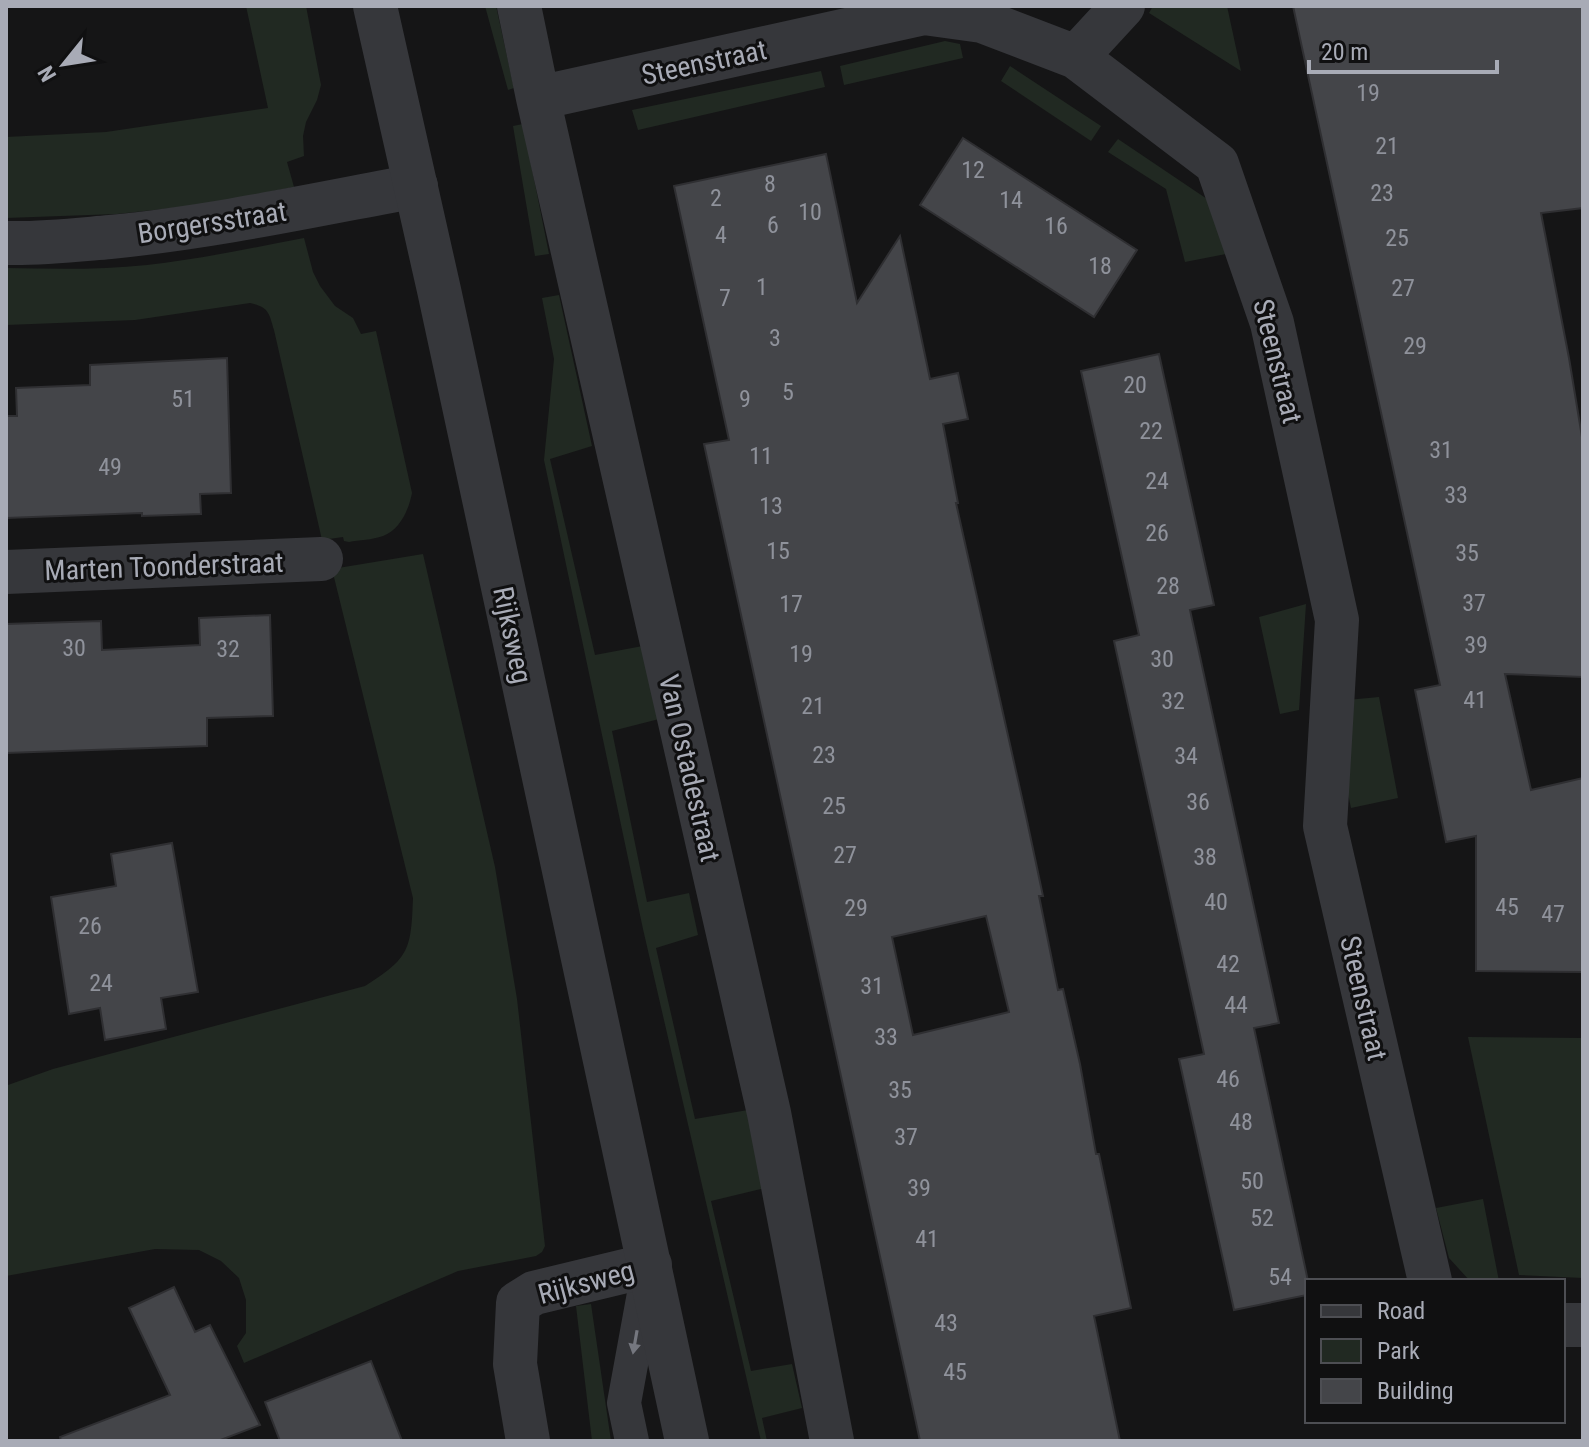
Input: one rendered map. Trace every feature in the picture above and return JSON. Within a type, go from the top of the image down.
[{"type":"street","name":"Rijksweg","points":[[375,6],[687,1441]]},
{"type":"street","name":"Van Ostadestraat","points":[[519,6],[769,1113],[832,1441]]},
{"type":"street","points":[[1076,57],[1123,6]]},
{"type":"street","name":"Steenstraat","points":[[538,98],[924,13],[982,21],[1076,57],[1217,164],[1272,323],[1337,620],[1325,826],[1430,1279]]},
{"type":"street","name":"Borgersstraat","points":[[6,243],[149,233],[416,186]]},
{"type":"street","name":"Marten Toonderstraat","points":[[6,572],[321,559]]},
{"type":"street","name":"Rijksweg","points":[[528,1441],[515,1364],[518,1303],[534,1293],[650,1265]]},
{"type":"lane","name":"Rijksweg","points":[[632,1441],[624,1403],[650,1265]]},
{"type":"green space","points":[[246,6],[306,6],[321,85],[306,122],[304,156],[287,162],[294,187],[200,205],[117,214],[6,218],[6,137],[106,132],[268,108]]},
{"type":"green space","points":[[485,6],[496,6],[514,88],[508,90]]},
{"type":"green space","points":[[1153,6],[1227,6],[1241,71],[1149,13]]},
{"type":"green space","points":[[945,41],[960,44],[963,58],[844,85],[840,66]]},
{"type":"green space","points":[[1010,66],[1101,126],[1091,141],[1001,81]]},
{"type":"green space","points":[[821,71],[825,87],[638,130],[632,110]]},
{"type":"green space","points":[[523,124],[549,254],[535,256],[513,126]]},
{"type":"green space","points":[[1118,139],[1216,205],[1231,253],[1185,262],[1166,189],[1108,152]]},
{"type":"green space","points":[[304,238],[313,272],[335,306],[353,318],[361,334],[376,331],[412,493],[399,524],[379,537],[349,542],[344,541],[343,537],[322,540],[274,330],[265,309],[250,303],[135,320],[6,325],[6,268],[147,265]]},
{"type":"green space","points":[[559,295],[592,446],[550,459],[595,655],[648,645],[663,718],[612,731],[647,902],[689,893],[698,935],[656,948],[695,1119],[748,1110],[765,1188],[711,1201],[751,1371],[792,1364],[802,1408],[762,1418],[767,1441],[761,1441],[643,929],[544,460],[554,359],[542,298]]},
{"type":"green space","points":[[423,554],[495,867],[517,999],[545,1246],[542,1252],[536,1256],[458,1271],[244,1363],[237,1346],[246,1333],[246,1300],[239,1278],[221,1261],[199,1250],[155,1249],[6,1276],[6,1081],[8,1085],[53,1069],[365,986],[391,968],[405,951],[411,929],[413,898],[332,569]]},
{"type":"green space","points":[[1306,604],[1299,710],[1280,714],[1259,617]]},
{"type":"green space","points":[[1379,697],[1398,798],[1351,808],[1342,766],[1347,700]]},
{"type":"green space","points":[[1468,1037],[1583,1038],[1583,1278],[1519,1275]]},
{"type":"green space","points":[[1483,1199],[1499,1279],[1468,1279],[1449,1258],[1436,1208]]},
{"type":"green space","points":[[591,1304],[611,1441],[592,1441],[576,1306]]},
{"type":"building","points":[[1293,6],[1583,6],[1583,208],[1541,213],[1583,443],[1583,677],[1505,674],[1531,790],[1583,778],[1583,972],[1476,971],[1476,836],[1446,842],[1415,690],[1440,685]]},
{"type":"building","points":[[963,138],[1137,250],[1094,317],[920,205]]},
{"type":"building","points":[[826,154],[857,303],[900,236],[930,379],[958,373],[968,419],[943,424],[956,503],[1043,896],[1039,896],[1058,990],[1063,989],[1131,1308],[1094,1316],[1120,1441],[920,1441],[704,444],[729,440],[674,186]],"holes":[[[986,916],[1009,1012],[913,1035],[892,937]]]},
{"type":"building","points":[[1159,354],[1214,605],[1190,610],[1279,1023],[1254,1028],[1308,1279],[1305,1279],[1305,1295],[1234,1310],[1179,1059],[1204,1054],[1114,641],[1139,635],[1081,371]]},
{"type":"building","points":[[227,358],[231,493],[200,494],[201,514],[6,518],[6,416],[17,416],[16,388],[90,385],[90,365]]},
{"type":"building","points":[[270,615],[273,716],[207,718],[207,746],[6,753],[6,624],[101,621],[102,650],[200,645],[199,618]]},
{"type":"building","points":[[172,843],[198,992],[161,998],[166,1029],[105,1040],[100,1008],[69,1014],[51,897],[116,886],[111,854]]},
{"type":"building","points":[[174,1287],[195,1332],[210,1325],[260,1425],[218,1441],[61,1441],[60,1437],[170,1395],[129,1308]]},
{"type":"building","points":[[371,1361],[402,1441],[280,1441],[265,1402]]}]
